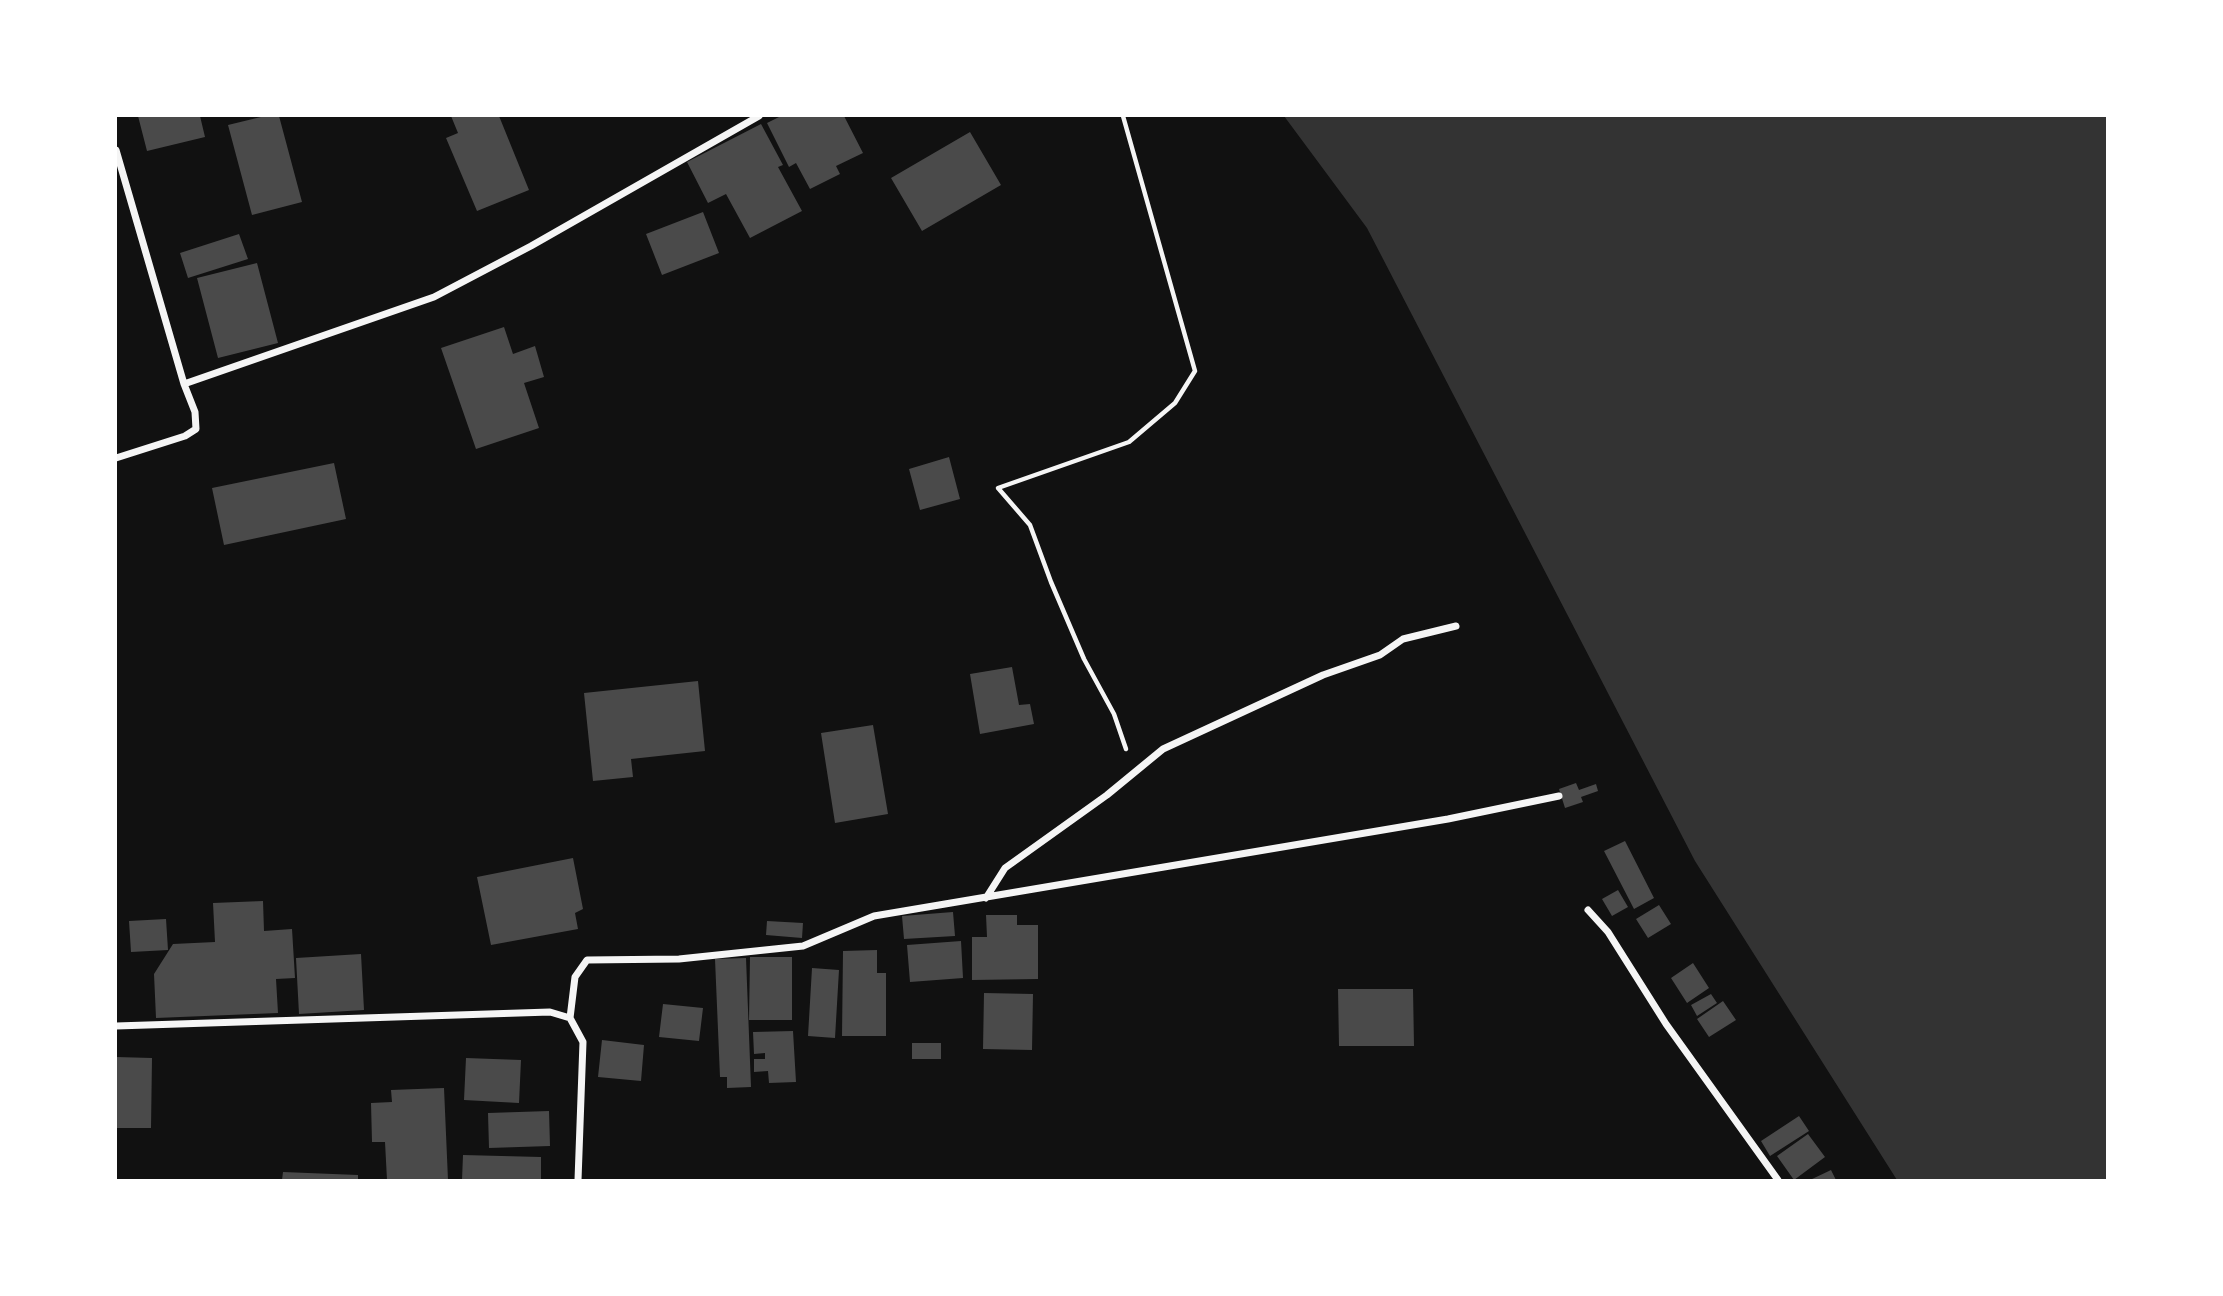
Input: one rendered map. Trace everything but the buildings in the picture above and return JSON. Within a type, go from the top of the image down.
[{"type":"street","points":[[184,384],[434,297],[531,246],[759,116]]},
{"type":"street","points":[[116,150],[184,384],[195,412],[196,429],[185,436],[116,458]]},
{"type":"street","points":[[986,898],[1005,868],[1163,749],[1323,675],[1380,655],[1403,639],[1456,626]]},
{"type":"street","points":[[578,1181],[583,1042],[570,1018],[575,977],[587,960],[679,959],[803,946],[874,916],[1434,822],[1559,796]]},
{"type":"street","points":[[1588,910],[1608,932],[1666,1024],[1778,1181]]},
{"type":"street","points":[[116,1026],[550,1012],[570,1018]]},
{"type":"path","points":[[1123,116],[1195,371],[1175,403],[1129,442],[998,488],[1030,525],[1084,659],[1114,714],[1135,772]]},
{"type":"shaded area","points":[[1284,116],[2107,116],[2107,1180],[1897,1180],[1695,861],[1367,228]]}]
